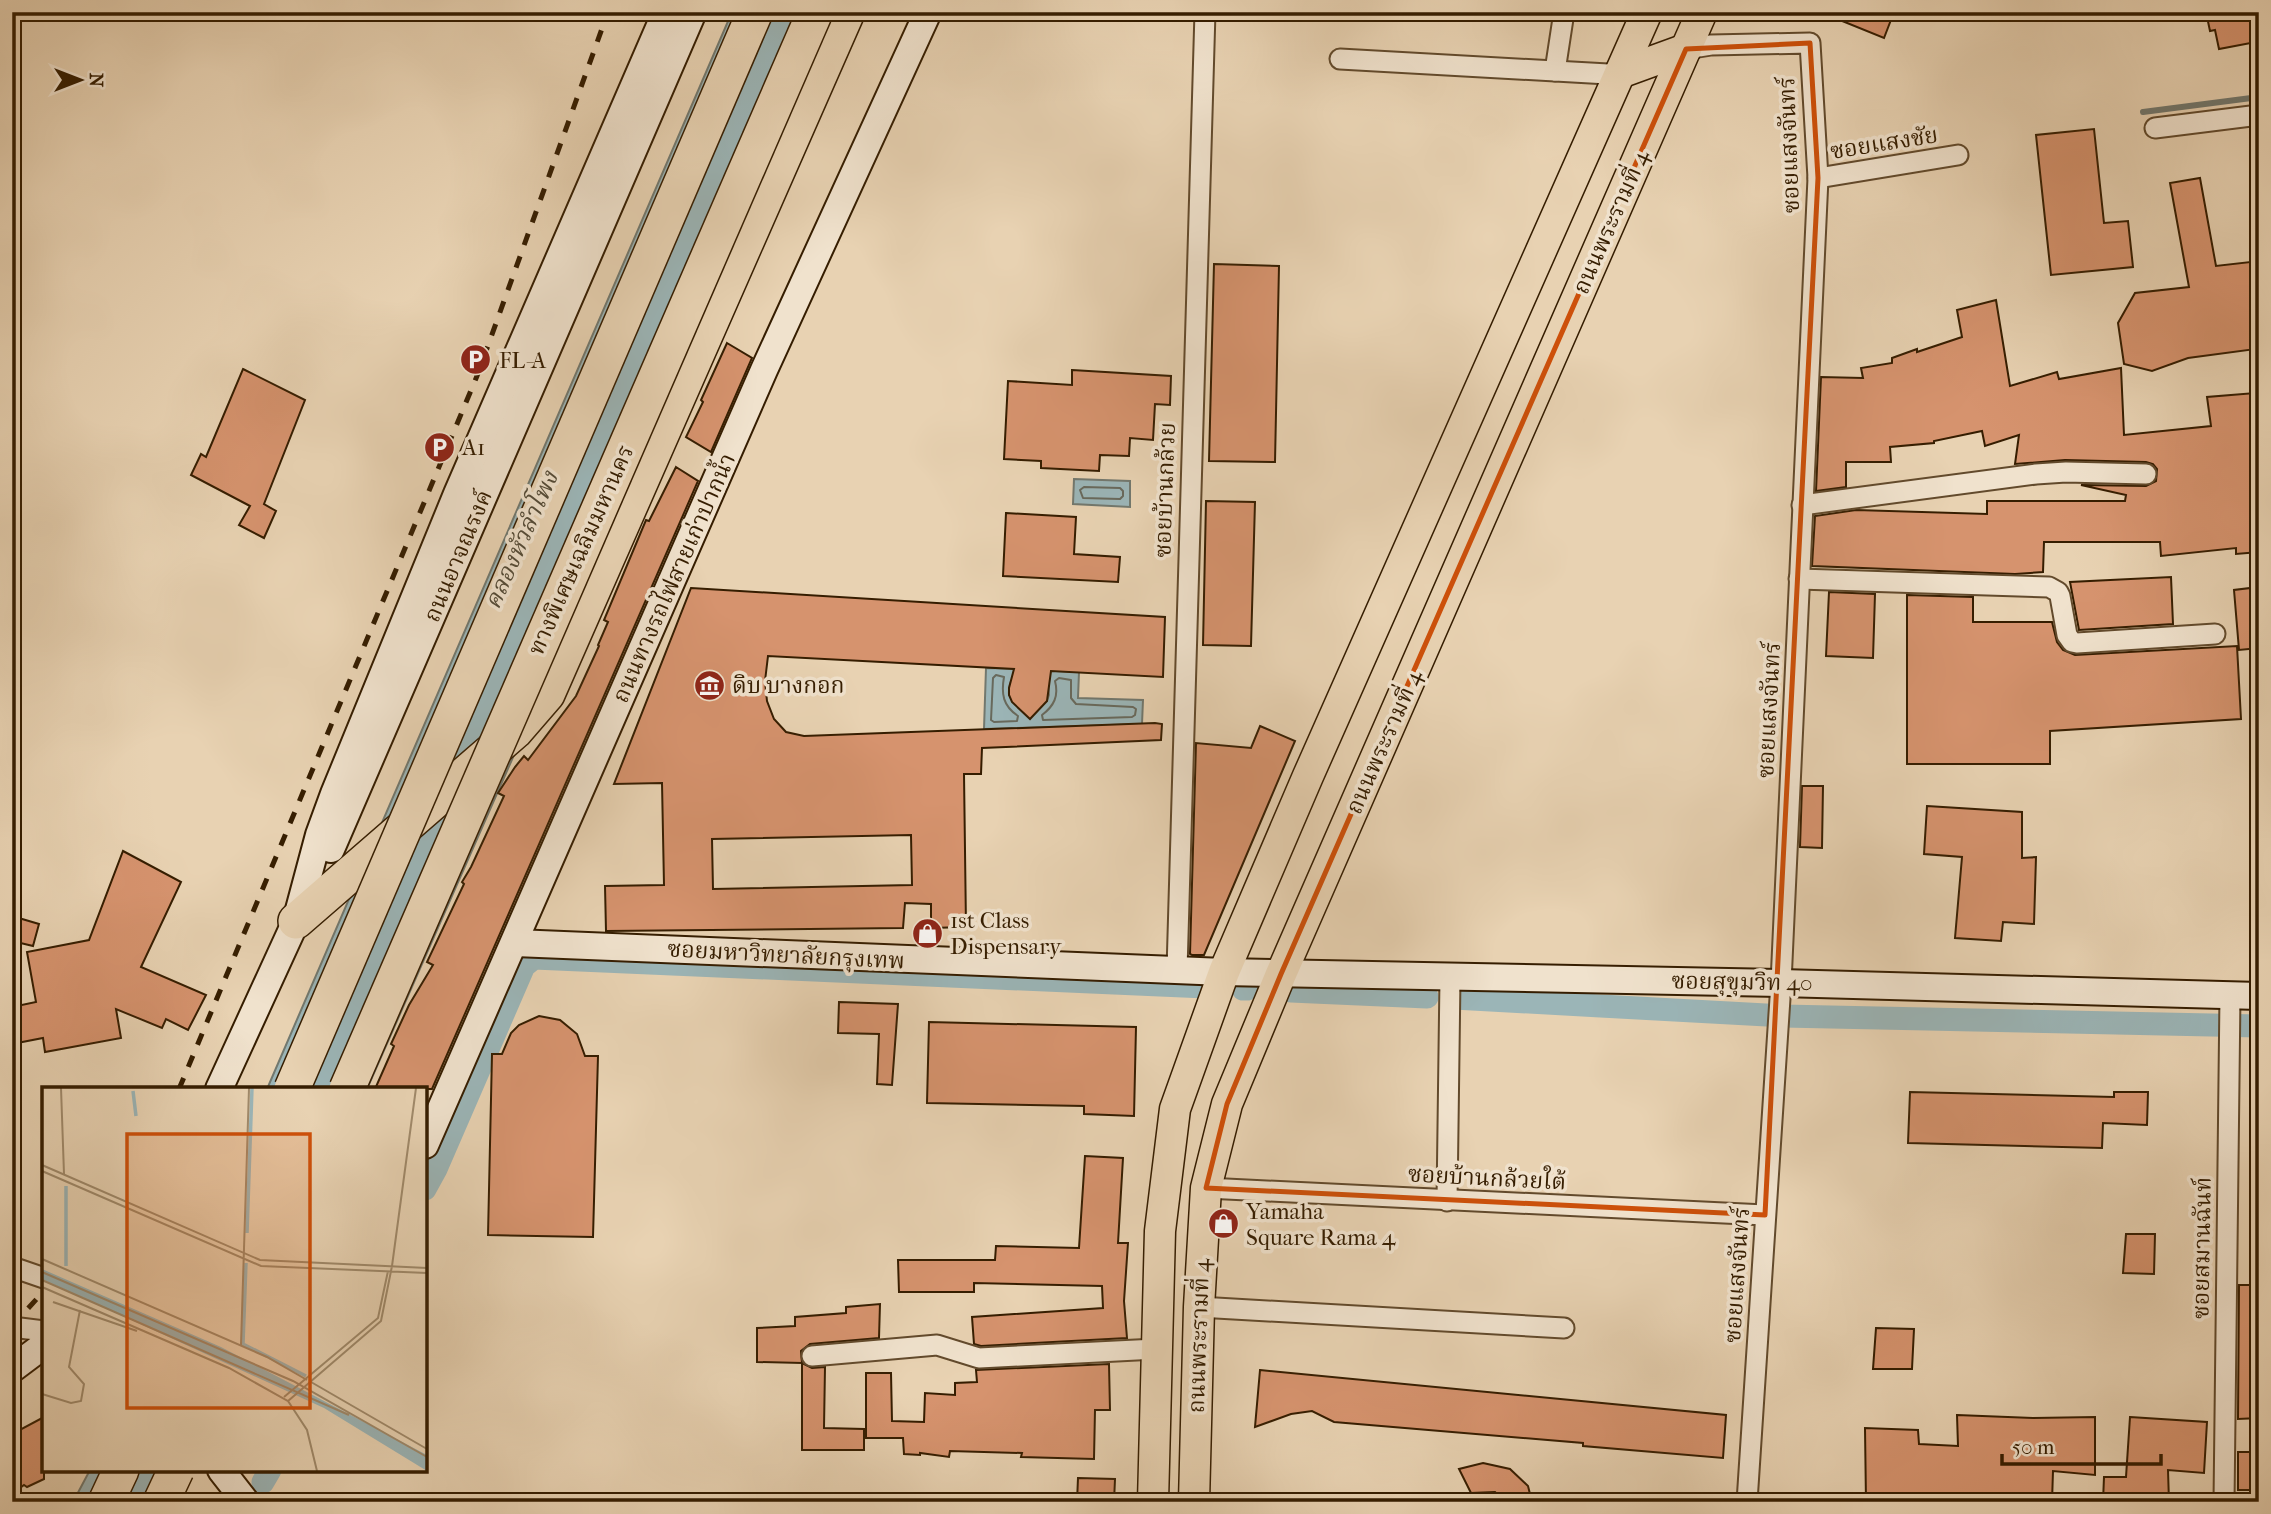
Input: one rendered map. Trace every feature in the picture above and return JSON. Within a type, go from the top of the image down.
[{"type":"highway","points":[[293,1087],[755,12]]},
{"type":"highway","name":"ทางพิเศษเฉลิมมหานคร","points":[[348,1087],[816,12]]},
{"type":"highway","points":[[298,913],[342,881],[515,731],[547,695],[847,12]]},
{"type":"highway","points":[[106,1502],[120,1472]]},
{"type":"highway","points":[[161,1502],[175,1472]]},
{"type":"main road","name":"ถนนพระรามที่ 4","points":[[1153,1502],[1160,1231],[1175,1110],[1224,972],[1647,12]]},
{"type":"main road","name":"ถนนพระรามที่ 4","points":[[1194,1502],[1199,1307],[1206,1188],[1227,1104],[1281,974],[1702,12]]},
{"type":"main road","points":[[1620,73],[1686,49]]},
{"type":"street","points":[[636,83],[657,12]]},
{"type":"street","name":"ถนนอาจณรงค์","points":[[298,913],[319,835],[334,794],[457,494],[666,12]]},
{"type":"street","name":"ถนนอาจณรงค์","points":[[220,1087],[298,913],[334,844],[693,12]]},
{"type":"street","name":"ถนนทางรถไฟสายเก่าปากน้ำ","points":[[427,1141],[764,370],[928,12]]},
{"type":"street","name":"ซอยบ้านกล้วย","points":[[1177,970],[1205,12]]},
{"type":"street","points":[[1555,71],[1564,12]]},
{"type":"street","name":"ซอยแสงจันทร์","points":[[1686,49],[1711,45],[1810,43],[1818,178],[1781,983],[1747,1502]]},
{"type":"street","points":[[1340,59],[1620,73]]},
{"type":"street","points":[[2155,128],[2259,115]]},
{"type":"street","name":"ซอยแสงชัย","points":[[1818,178],[1958,156]]},
{"type":"street","points":[[1802,505],[2036,474],[2146,474]]},
{"type":"street","points":[[1799,579],[2049,587],[2060,596],[2067,635],[2072,642],[2077,643],[2215,634]]},
{"type":"street","name":"ซอยมหาวิทยาลัยกรุงเทพ","points":[[515,943],[1224,972]]},
{"type":"street","name":"ซอยสุขุมวิท 40","points":[[1224,972],[1781,983],[2230,1002],[2259,996]]},
{"type":"street","points":[[1447,1201],[1450,978]]},
{"type":"street","name":"ซอยสมานฉันท์","points":[[2224,1502],[2230,1002]]},
{"type":"street","name":"ซอยบ้านกล้วยใต้","points":[[1206,1188],[1765,1215]]},
{"type":"street","points":[[12,1267],[42,1277]]},
{"type":"street","points":[[1199,1307],[1564,1328]]},
{"type":"street","points":[[12,1327],[42,1331]]},
{"type":"street","points":[[811,1356],[937,1345],[979,1357],[1156,1349]]},
{"type":"street","points":[[12,1369],[42,1346]]},
{"type":"street","points":[[164,1472],[186,1502]]},
{"type":"highlighted area","points":[[1810,43],[1818,178],[1765,1215],[1206,1188],[1227,1104],[1281,974],[1686,49]]},
{"type":"water","name":"คลองหัวลำโพง","points":[[732,12],[841,12],[368,1087],[268,1087]]},
{"type":"water","points":[[1074,479],[1130,481],[1130,507],[1073,504]]},
{"type":"water","points":[[986,668],[1027,669],[1013,679],[1009,695],[1047,701],[1048,682],[1033,670],[1079,672],[1078,698],[1143,700],[1142,724],[984,729]]},
{"type":"water","points":[[89,1472],[192,1472],[176,1502],[73,1502]]},
{"type":"building","points":[[1820,12],[1894,12],[1884,38]]},
{"type":"building","points":[[2206,12],[2259,12],[2259,33],[2254,34],[2256,42],[2219,49],[2215,30],[2210,31]]},
{"type":"building","points":[[2094,129],[2104,223],[2128,221],[2133,267],[2051,275],[2036,135]]},
{"type":"building","points":[[2200,178],[2216,266],[2259,261],[2259,288],[2251,289],[2256,349],[2188,358],[2152,371],[2124,364],[2118,323],[2135,293],[2189,287],[2170,183]]},
{"type":"building","points":[[1214,264],[1279,266],[1275,462],[1209,461]]},
{"type":"building","points":[[1996,300],[2010,386],[2057,372],[2059,379],[2121,368],[2124,435],[2211,426],[2207,397],[2255,393],[2259,418],[2259,552],[2236,554],[2236,548],[2161,556],[2160,542],[2044,542],[2043,572],[2015,574],[1812,566],[1815,516],[1856,510],[1987,514],[1987,501],[2125,501],[2126,495],[2081,485],[2146,486],[2156,481],[2157,469],[2146,462],[2065,460],[2015,464],[2019,435],[1985,446],[1982,431],[1934,443],[1890,447],[1891,462],[1846,462],[1846,487],[1816,491],[1821,377],[1863,378],[1861,368],[1892,363],[1892,358],[1962,337],[1957,310]]},
{"type":"building","points":[[727,343],[752,358],[711,452],[686,437]]},
{"type":"building","points":[[243,369],[305,400],[264,504],[276,511],[264,538],[239,525],[250,506],[191,475],[201,454],[206,457]]},
{"type":"building","points":[[1072,370],[1171,376],[1170,405],[1155,404],[1153,440],[1130,438],[1129,456],[1100,455],[1099,471],[1041,468],[1041,461],[1004,459],[1008,381],[1072,385]]},
{"type":"building","points":[[676,467],[698,481],[432,1089],[376,1087],[409,1005],[433,965],[427,962],[464,884],[462,882],[504,796],[498,793],[515,767],[524,756],[528,760],[576,696],[608,622],[604,620],[646,520],[649,521]]},
{"type":"building","points":[[1206,501],[1255,502],[1251,646],[1203,645]]},
{"type":"building","points":[[1006,513],[1076,517],[1074,554],[1120,557],[1118,582],[1003,576]]},
{"type":"building","points":[[2171,577],[2173,624],[2079,630],[2070,582]]},
{"type":"building","points":[[2259,587],[2259,648],[2239,650],[2234,590]]},
{"type":"building","name":"ดิบ บางกอก","points":[[691,588],[1165,617],[1163,677],[1051,671],[1047,701],[1030,719],[1012,702],[1009,695],[1014,669],[768,656],[765,681],[767,701],[774,719],[786,732],[804,736],[1162,724],[1161,740],[982,748],[981,774],[964,774],[966,927],[931,928],[931,904],[905,903],[903,928],[606,931],[605,886],[664,885],[662,783],[614,784]],"holes":[[[911,835],[912,885],[713,889],[712,839]]]},
{"type":"building","points":[[1829,592],[1875,594],[1873,658],[1826,656]]},
{"type":"building","points":[[1907,595],[1973,597],[1973,622],[2052,622],[2057,642],[2063,650],[2075,655],[2237,646],[2241,719],[2050,731],[2050,764],[1907,764]]},
{"type":"building","points":[[1260,726],[1295,741],[1204,955],[1192,955],[1196,743],[1251,748]]},
{"type":"building","points":[[1802,786],[1823,786],[1822,848],[1800,847]]},
{"type":"building","points":[[1927,806],[2022,812],[2022,858],[2036,857],[2034,924],[2003,922],[2001,941],[1955,938],[1962,857],[1924,854]]},
{"type":"building","points":[[123,851],[181,882],[141,967],[206,995],[188,1030],[166,1019],[162,1028],[116,1009],[121,1038],[45,1052],[43,1038],[12,1044],[12,1007],[36,1002],[27,952],[89,940]]},
{"type":"building","points":[[12,916],[39,924],[33,946],[12,941]]},
{"type":"building","points":[[839,1002],[898,1004],[892,1085],[877,1084],[879,1034],[838,1033]]},
{"type":"building","points":[[539,1016],[560,1020],[577,1034],[585,1056],[598,1056],[593,1237],[488,1235],[492,1054],[502,1054],[511,1033],[519,1025]]},
{"type":"building","points":[[929,1022],[1136,1027],[1134,1116],[1084,1114],[1084,1106],[927,1103]]},
{"type":"building","points":[[1910,1092],[2114,1097],[2114,1092],[2148,1092],[2147,1125],[2103,1123],[2102,1148],[1908,1143]]},
{"type":"building","points":[[1085,1156],[1123,1158],[1118,1243],[1128,1243],[1124,1301],[1127,1338],[981,1346],[974,1344],[972,1317],[1103,1308],[1102,1286],[974,1283],[974,1292],[899,1292],[898,1260],[995,1260],[996,1246],[1079,1248]]},
{"type":"building","points":[[2126,1234],[2155,1234],[2154,1274],[2123,1273]]},
{"type":"building","points":[[2239,1285],[2259,1285],[2259,1418],[2238,1419]]},
{"type":"building","points":[[880,1304],[879,1338],[810,1344],[801,1351],[802,1363],[757,1362],[757,1328],[795,1326],[795,1317],[846,1313],[846,1307]]},
{"type":"building","points":[[1876,1328],[1914,1329],[1912,1369],[1873,1369]]},
{"type":"building","points":[[802,1363],[812,1368],[825,1367],[824,1428],[864,1429],[864,1450],[802,1450]]},
{"type":"building","points":[[1109,1364],[1110,1410],[1095,1410],[1094,1459],[950,1451],[949,1457],[904,1454],[903,1438],[866,1438],[866,1373],[891,1373],[892,1421],[924,1422],[925,1393],[955,1395],[955,1383],[977,1382],[976,1370]]},
{"type":"building","points":[[1260,1370],[1726,1415],[1723,1458],[1334,1422],[1312,1411],[1291,1414],[1255,1427]]},
{"type":"building","points":[[1957,1415],[2095,1417],[2095,1475],[2053,1471],[2052,1502],[1866,1502],[1865,1428],[1918,1430],[1919,1444],[1958,1446]]},
{"type":"building","points":[[2130,1417],[2207,1422],[2204,1473],[2168,1470],[2169,1502],[2103,1502],[2104,1477],[2126,1477]]},
{"type":"building","points":[[42,1418],[44,1479],[27,1487],[24,1485],[12,1494],[12,1434]]},
{"type":"building","points":[[2238,1452],[2259,1452],[2259,1490],[2238,1490]]},
{"type":"building","points":[[1483,1463],[1510,1469],[1528,1486],[1532,1502],[1505,1502],[1495,1492],[1471,1493],[1459,1469]]},
{"type":"building","points":[[1078,1478],[1115,1479],[1114,1502],[1077,1502]]},
{"type":"waterway","points":[[2143,112],[2259,97]]},
{"type":"waterway","points":[[427,1185],[524,966],[534,958],[1206,987]]},
{"type":"waterway","points":[[1291,991],[1427,997]]},
{"type":"waterway","points":[[1454,998],[1783,1016],[2259,1026]]},
{"type":"waterway","points":[[263,1482],[269,1472]]},
{"type":"railway","points":[[180,1087],[477,376],[608,12]]},
{"type":"railway","points":[[12,1326],[42,1293]]},
{"type":"place","name":"FL-A","points":[[476,360]]},
{"type":"place","name":"A1","points":[[439,447]]},
{"type":"place","name":"ดิบ บางกอก","points":[[709,685]]},
{"type":"place","name":"1st Class Dispensary","points":[[927,933]]},
{"type":"place","name":"Yamaha Square Rama 4","points":[[1223,1224]]}]
